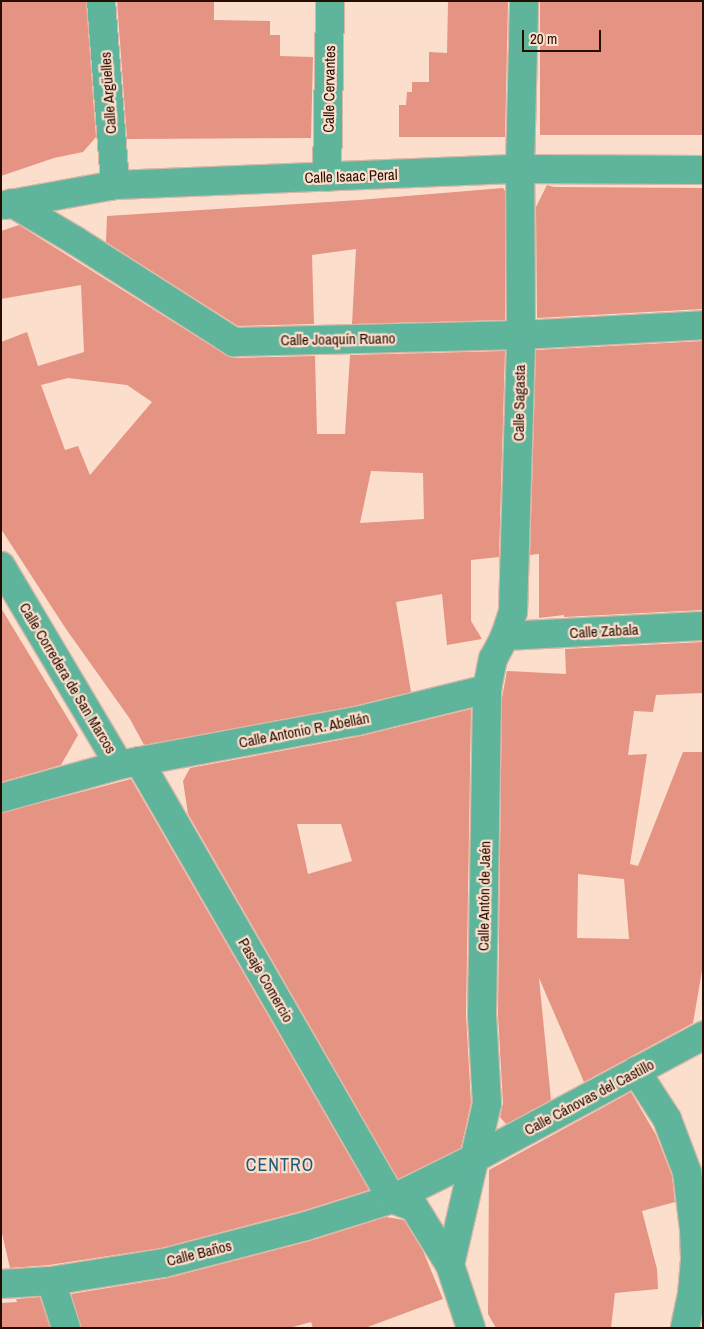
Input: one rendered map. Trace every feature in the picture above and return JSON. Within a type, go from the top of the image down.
[{"type":"street","name":"Calle Argüelles","points":[[101,1],[114,185]]},
{"type":"street","name":"Calle Cervantes","points":[[327,177],[330,1]]},
{"type":"street","name":"Calle Sagasta","points":[[505,636],[513,612],[520,335],[520,169],[524,1]]},
{"type":"street","name":"Calle Isaac Peral","points":[[7,205],[114,185],[520,169],[703,170]]},
{"type":"street","name":"Calle Joaquín Ruano","points":[[7,205],[234,342],[520,335],[703,325]]},
{"type":"street","name":"Calle Corredera de San Marcos","points":[[1,566],[129,763]]},
{"type":"street","name":"Calle Zabala","points":[[505,636],[703,626]]},
{"type":"street","name":"Calle Antón de Jaén","points":[[450,1265],[488,1104],[482,1015],[487,689],[493,659],[505,636]]},
{"type":"street","name":"Calle Antonio R. Abellán","points":[[1,798],[129,763],[357,720],[487,689]]},
{"type":"street","name":"Pasaje Comercio","points":[[129,763],[392,1199]]},
{"type":"street","name":"Calle Cánovas del Castillo","points":[[392,1199],[475,1158],[703,1036]]},
{"type":"street","points":[[636,1071],[670,1126],[687,1172],[692,1200],[695,1260],[692,1294],[685,1328]]},
{"type":"street","points":[[392,1199],[414,1207],[450,1265],[471,1328]]},
{"type":"street","name":"Calle Baños","points":[[1,1284],[51,1282],[164,1262],[306,1226],[392,1199]]},
{"type":"street","points":[[51,1282],[66,1328]]},
{"type":"building","points":[[1,1],[86,1],[96,137],[83,152],[54,158],[1,176]]},
{"type":"building","points":[[117,1],[214,1],[214,20],[270,21],[270,35],[280,35],[280,56],[313,57],[311,138],[127,139]]},
{"type":"building","points":[[448,1],[508,1],[505,137],[399,137],[399,105],[406,105],[407,92],[412,92],[412,82],[429,82],[429,52],[447,53]]},
{"type":"building","points":[[540,1],[703,1],[703,135],[540,135]]},
{"type":"building","points":[[547,185],[554,187],[703,188],[703,309],[537,318],[536,207]]},
{"type":"building","points":[[503,188],[505,191],[505,320],[352,324],[356,249],[312,255],[314,324],[238,326],[106,242],[107,216],[359,200]]},
{"type":"building","points":[[19,225],[226,355],[234,358],[315,356],[317,434],[345,434],[350,355],[505,351],[499,557],[471,560],[471,621],[482,639],[447,645],[442,594],[396,602],[411,692],[354,706],[144,745],[130,719],[66,629],[1,529],[1,342],[27,332],[38,366],[84,352],[81,285],[1,299],[1,231]],"holes":[[[68,378],[127,385],[152,402],[90,475],[78,446],[65,450],[41,385]],[[371,471],[423,473],[424,519],[360,523]]]},
{"type":"building","points":[[703,341],[703,610],[564,617],[564,615],[539,618],[539,554],[530,555],[536,350]]},
{"type":"building","points":[[1,608],[78,735],[61,765],[1,782]]},
{"type":"building","points":[[703,642],[703,693],[656,695],[653,712],[634,711],[628,755],[647,754],[630,864],[638,866],[683,752],[703,752],[703,965],[693,1023],[584,1082],[539,978],[551,1100],[506,1124],[500,1117],[503,1103],[498,1015],[502,698],[507,671],[566,674],[565,649]],"holes":[[[578,874],[624,879],[629,939],[577,938]]]},
{"type":"building","points":[[471,709],[466,1015],[471,1103],[461,1148],[398,1179],[188,814],[183,781],[190,768],[361,736]],"holes":[[[297,824],[341,824],[352,861],[308,874]]]},
{"type":"building","points":[[131,779],[369,1190],[302,1211],[161,1248],[49,1265],[10,1268],[1,1229],[1,813]]},
{"type":"building","points":[[631,1092],[656,1135],[672,1176],[675,1202],[642,1211],[657,1269],[658,1289],[615,1293],[611,1328],[496,1328],[488,1314],[489,1170]]},
{"type":"building","points":[[386,1217],[404,1220],[423,1251],[443,1299],[365,1328],[313,1328],[311,1322],[289,1328],[81,1328],[71,1294],[168,1278],[310,1241]]},
{"type":"building","points":[[40,1297],[50,1328],[1,1328],[1,1303],[17,1302],[16,1299]]},
{"type":"district","name":"CENTRO","points":[[280,1165]]}]
